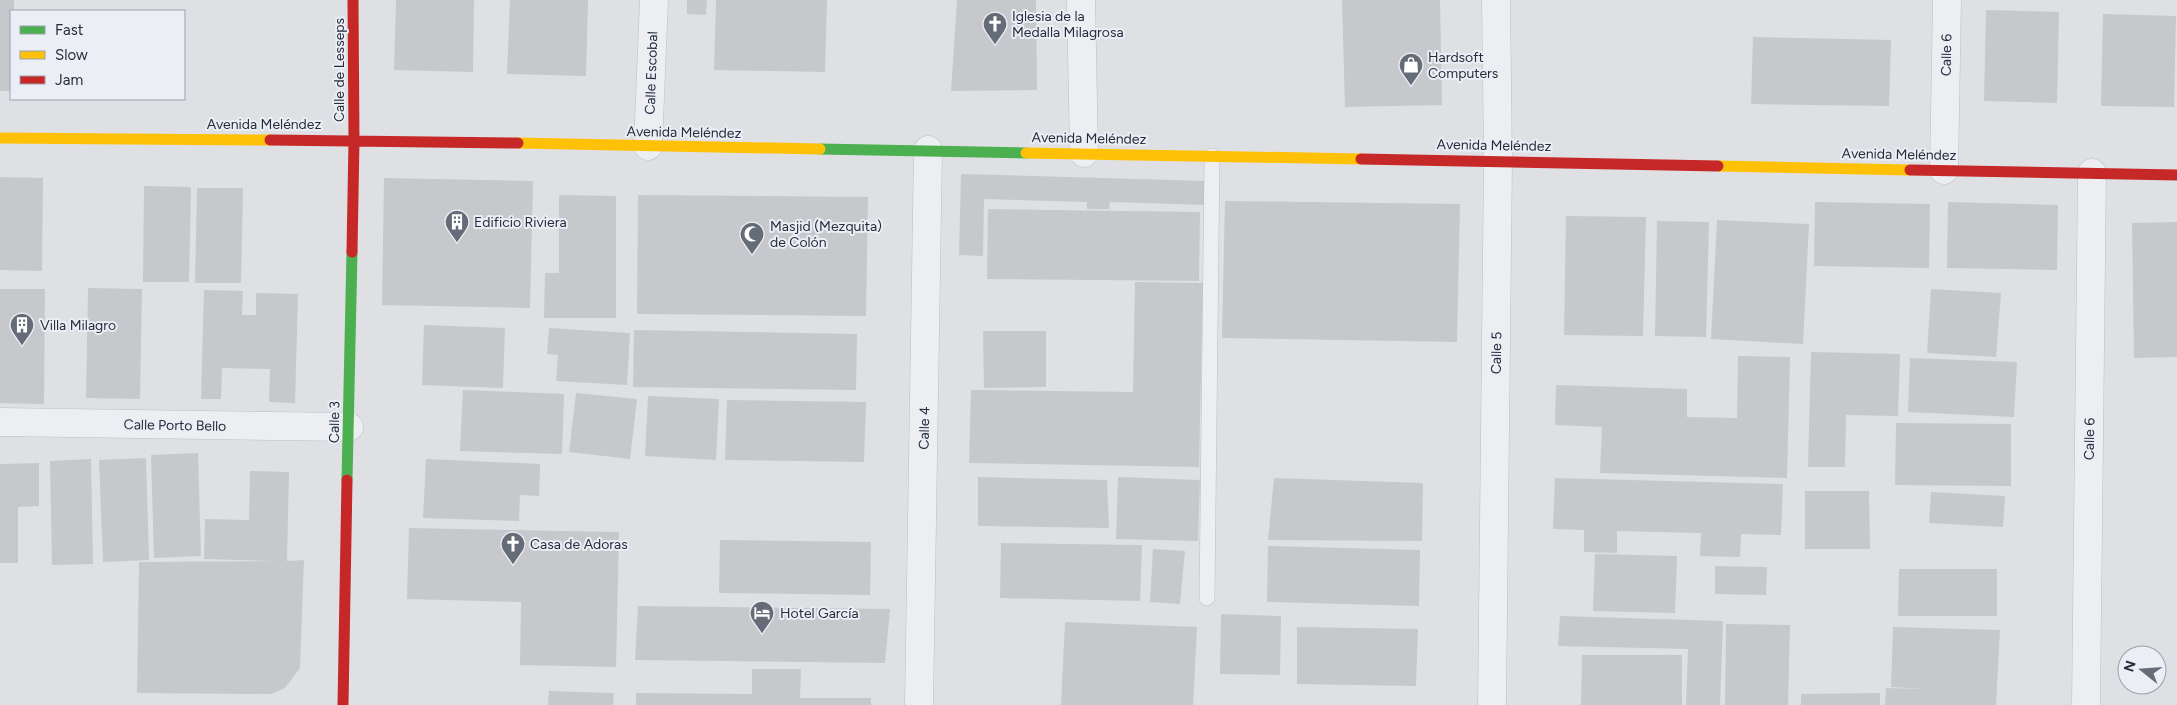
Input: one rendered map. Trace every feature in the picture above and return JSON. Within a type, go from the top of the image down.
[{"type":"street","name":"Calle de Lesseps","points":[[354,0],[354,140]]},
{"type":"street","name":"Calle Escobal","points":[[648,146],[654,0]]},
{"type":"street","points":[[1081,0],[1084,153]]},
{"type":"street","name":"Calle 5","points":[[1492,705],[1498,160],[1496,0]]},
{"type":"street","name":"Calle 6","points":[[1944,170],[1948,0]]},
{"type":"street","name":"Avenida Meléndez","points":[[0,138],[354,140],[1498,160],[2177,175]]},
{"type":"street","name":"Calle 3","points":[[343,705],[354,140]]},
{"type":"street","name":"Calle 4","points":[[920,705],[928,150]]},
{"type":"street","name":"Calle 6","points":[[2086,705],[2092,173]]},
{"type":"street","name":"Calle Porto Bello","points":[[0,422],[349,427]]},
{"type":"lane","points":[[1207,598],[1212,156]]},
{"type":"building","points":[[0,0],[14,0],[14,10],[10,10],[10,91],[0,91]]},
{"type":"building","points":[[396,0],[474,0],[473,72],[394,70]]},
{"type":"building","points":[[510,0],[588,0],[586,76],[507,74]]},
{"type":"building","points":[[687,0],[707,0],[706,15],[687,14]]},
{"type":"building","points":[[716,0],[827,0],[825,72],[714,70]]},
{"type":"building","name":"Iglesia de la Medalla Milagrosa","points":[[957,0],[1036,0],[1037,90],[951,91]]},
{"type":"building","points":[[1342,0],[1440,0],[1442,105],[1345,107]]},
{"type":"building","points":[[1986,10],[2059,12],[2057,103],[1984,101]]},
{"type":"building","points":[[2103,14],[2176,16],[2174,107],[2101,106]]},
{"type":"building","points":[[1753,37],[1891,40],[1889,106],[1751,104]]},
{"type":"building","points":[[961,174],[1207,181],[1207,205],[1110,202],[1109,209],[1087,209],[1087,202],[984,199],[983,256],[959,255]]},
{"type":"building","points":[[0,177],[43,178],[42,271],[0,270]]},
{"type":"building","name":"Edificio Riviera","points":[[384,178],[533,181],[530,308],[382,305]]},
{"type":"building","points":[[144,186],[191,187],[189,282],[143,282]]},
{"type":"building","points":[[197,188],[243,188],[241,283],[195,283]]},
{"type":"building","points":[[559,195],[616,196],[616,318],[544,318],[545,273],[559,273]]},
{"type":"building","name":"Masjid (Mezquita) de Colón","points":[[638,195],[868,197],[866,316],[637,314]]},
{"type":"building","points":[[1225,201],[1460,204],[1457,342],[1222,338]]},
{"type":"building","points":[[1815,202],[1930,204],[1929,268],[1814,266]]},
{"type":"building","points":[[1948,202],[2058,205],[2057,270],[1947,268]]},
{"type":"building","points":[[988,209],[1200,212],[1199,281],[987,279]]},
{"type":"building","points":[[1566,216],[1646,217],[1643,336],[1564,335]]},
{"type":"building","points":[[1717,220],[1809,224],[1803,344],[1711,339]]},
{"type":"building","points":[[1657,221],[1709,222],[1706,337],[1655,336]]},
{"type":"building","points":[[2177,222],[2177,357],[2134,358],[2132,223]]},
{"type":"building","points":[[1135,282],[1203,283],[1199,467],[969,463],[971,390],[1133,392]]},
{"type":"building","points":[[88,288],[142,289],[140,399],[86,398]]},
{"type":"building","name":"Villa Milagro","points":[[0,289],[45,289],[44,404],[0,403]]},
{"type":"building","points":[[1931,289],[2001,293],[1996,357],[1927,353]]},
{"type":"building","points":[[204,290],[243,291],[242,315],[256,315],[256,293],[298,294],[295,403],[269,402],[270,369],[222,368],[221,399],[201,399]]},
{"type":"building","points":[[424,325],[505,328],[503,388],[422,385]]},
{"type":"building","points":[[549,328],[630,333],[627,385],[556,381],[558,355],[547,354]]},
{"type":"building","points":[[634,330],[857,334],[856,390],[633,387]]},
{"type":"building","points":[[983,331],[1046,331],[1046,387],[984,388]]},
{"type":"building","points":[[1811,352],[1900,354],[1898,416],[1846,415],[1845,467],[1808,467]]},
{"type":"building","points":[[1738,356],[1790,357],[1787,478],[1600,473],[1602,427],[1555,425],[1556,385],[1687,389],[1687,417],[1737,418]]},
{"type":"building","points":[[1910,358],[2017,362],[2014,417],[1908,412]]},
{"type":"building","points":[[463,390],[564,394],[562,454],[460,451]]},
{"type":"building","points":[[576,393],[637,399],[630,459],[569,452]]},
{"type":"building","points":[[648,396],[719,399],[716,460],[645,456]]},
{"type":"building","points":[[727,400],[866,402],[864,462],[725,460]]},
{"type":"building","points":[[1896,423],[2011,424],[2011,486],[1895,485]]},
{"type":"building","points":[[198,453],[201,556],[154,558],[151,455]]},
{"type":"building","points":[[146,458],[149,560],[103,562],[99,460]]},
{"type":"building","points":[[91,459],[93,564],[52,565],[50,461]]},
{"type":"building","points":[[426,459],[540,464],[539,496],[520,495],[519,521],[423,518]]},
{"type":"building","points":[[39,463],[39,506],[18,507],[18,563],[0,563],[0,464]]},
{"type":"building","points":[[250,471],[289,472],[287,561],[304,560],[300,668],[285,688],[271,694],[137,693],[139,562],[274,561],[204,559],[205,519],[249,520]]},
{"type":"building","points":[[978,477],[1107,480],[1109,528],[978,526]]},
{"type":"building","points":[[1118,477],[1200,480],[1198,541],[1116,539]]},
{"type":"building","points":[[1274,478],[1423,483],[1422,541],[1268,540]]},
{"type":"building","points":[[1555,478],[1783,484],[1781,535],[1741,534],[1740,557],[1700,556],[1701,533],[1617,531],[1617,553],[1584,552],[1584,530],[1553,529]]},
{"type":"building","points":[[1805,491],[1869,491],[1870,549],[1805,549]]},
{"type":"building","points":[[1931,492],[2005,496],[2003,527],[1929,523]]},
{"type":"building","name":"Casa de Adoras","points":[[409,528],[619,532],[616,667],[520,665],[521,602],[407,599]]},
{"type":"building","points":[[720,540],[871,542],[870,595],[719,593]]},
{"type":"building","points":[[1001,543],[1142,545],[1140,601],[1000,598]]},
{"type":"building","points":[[1268,546],[1420,550],[1419,606],[1267,602]]},
{"type":"building","points":[[1153,549],[1185,551],[1180,604],[1150,602]]},
{"type":"building","points":[[1595,554],[1677,556],[1675,613],[1593,611]]},
{"type":"building","points":[[1715,566],[1767,567],[1766,595],[1715,594]]},
{"type":"building","points":[[1899,569],[1997,569],[1997,616],[1898,616]]},
{"type":"building","name":"Hotel García","points":[[638,606],[890,609],[885,663],[635,660]]},
{"type":"building","points":[[1221,614],[1281,616],[1280,675],[1220,674]]},
{"type":"building","points":[[1560,616],[1723,621],[1720,705],[1686,705],[1688,649],[1558,646]]},
{"type":"building","points":[[1065,622],[1197,627],[1193,705],[1061,705]]},
{"type":"building","points":[[1726,624],[1790,625],[1788,705],[1725,705]]},
{"type":"building","points":[[1297,627],[1418,629],[1416,686],[1297,684]]},
{"type":"building","points":[[1893,627],[2000,630],[1996,705],[1885,705],[1886,688],[1925,689],[1891,687]]},
{"type":"building","points":[[1582,655],[1682,655],[1682,705],[1581,705]]},
{"type":"building","points":[[752,669],[801,669],[800,698],[871,698],[871,705],[636,705],[636,693],[752,694]]},
{"type":"building","points":[[549,691],[614,693],[613,705],[548,705]]},
{"type":"building","points":[[1880,693],[1880,705],[1801,705],[1801,694]]},
{"type":"traffic: fast","points":[[820,149],[1026,153]]},
{"type":"traffic: fast","points":[[347,480],[352,252]]},
{"type":"traffic: slow","points":[[0,138],[270,140]]},
{"type":"traffic: slow","points":[[518,143],[820,149]]},
{"type":"traffic: slow","points":[[1026,153],[1361,159]]},
{"type":"traffic: slow","points":[[1718,166],[1910,170]]},
{"type":"traffic: jam","points":[[352,252],[354,140],[353,0]]},
{"type":"traffic: jam","points":[[270,140],[518,143]]},
{"type":"traffic: jam","points":[[1361,159],[1718,166]]},
{"type":"traffic: jam","points":[[1910,170],[2177,175]]},
{"type":"traffic: jam","points":[[343,705],[347,480]]},
{"type":"place","name":"Iglesia de la Medalla Milagrosa","points":[[995,45]]},
{"type":"place","name":"Hardsoft Computers","points":[[1411,86]]},
{"type":"place","name":"Edificio Riviera","points":[[457,243]]},
{"type":"place","name":"Masjid (Mezquita) de Colón","points":[[752,255]]},
{"type":"place","name":"Villa Milagro","points":[[22,346]]},
{"type":"place","name":"Casa de Adoras","points":[[513,565]]},
{"type":"place","name":"Hotel García","points":[[762,634]]}]
